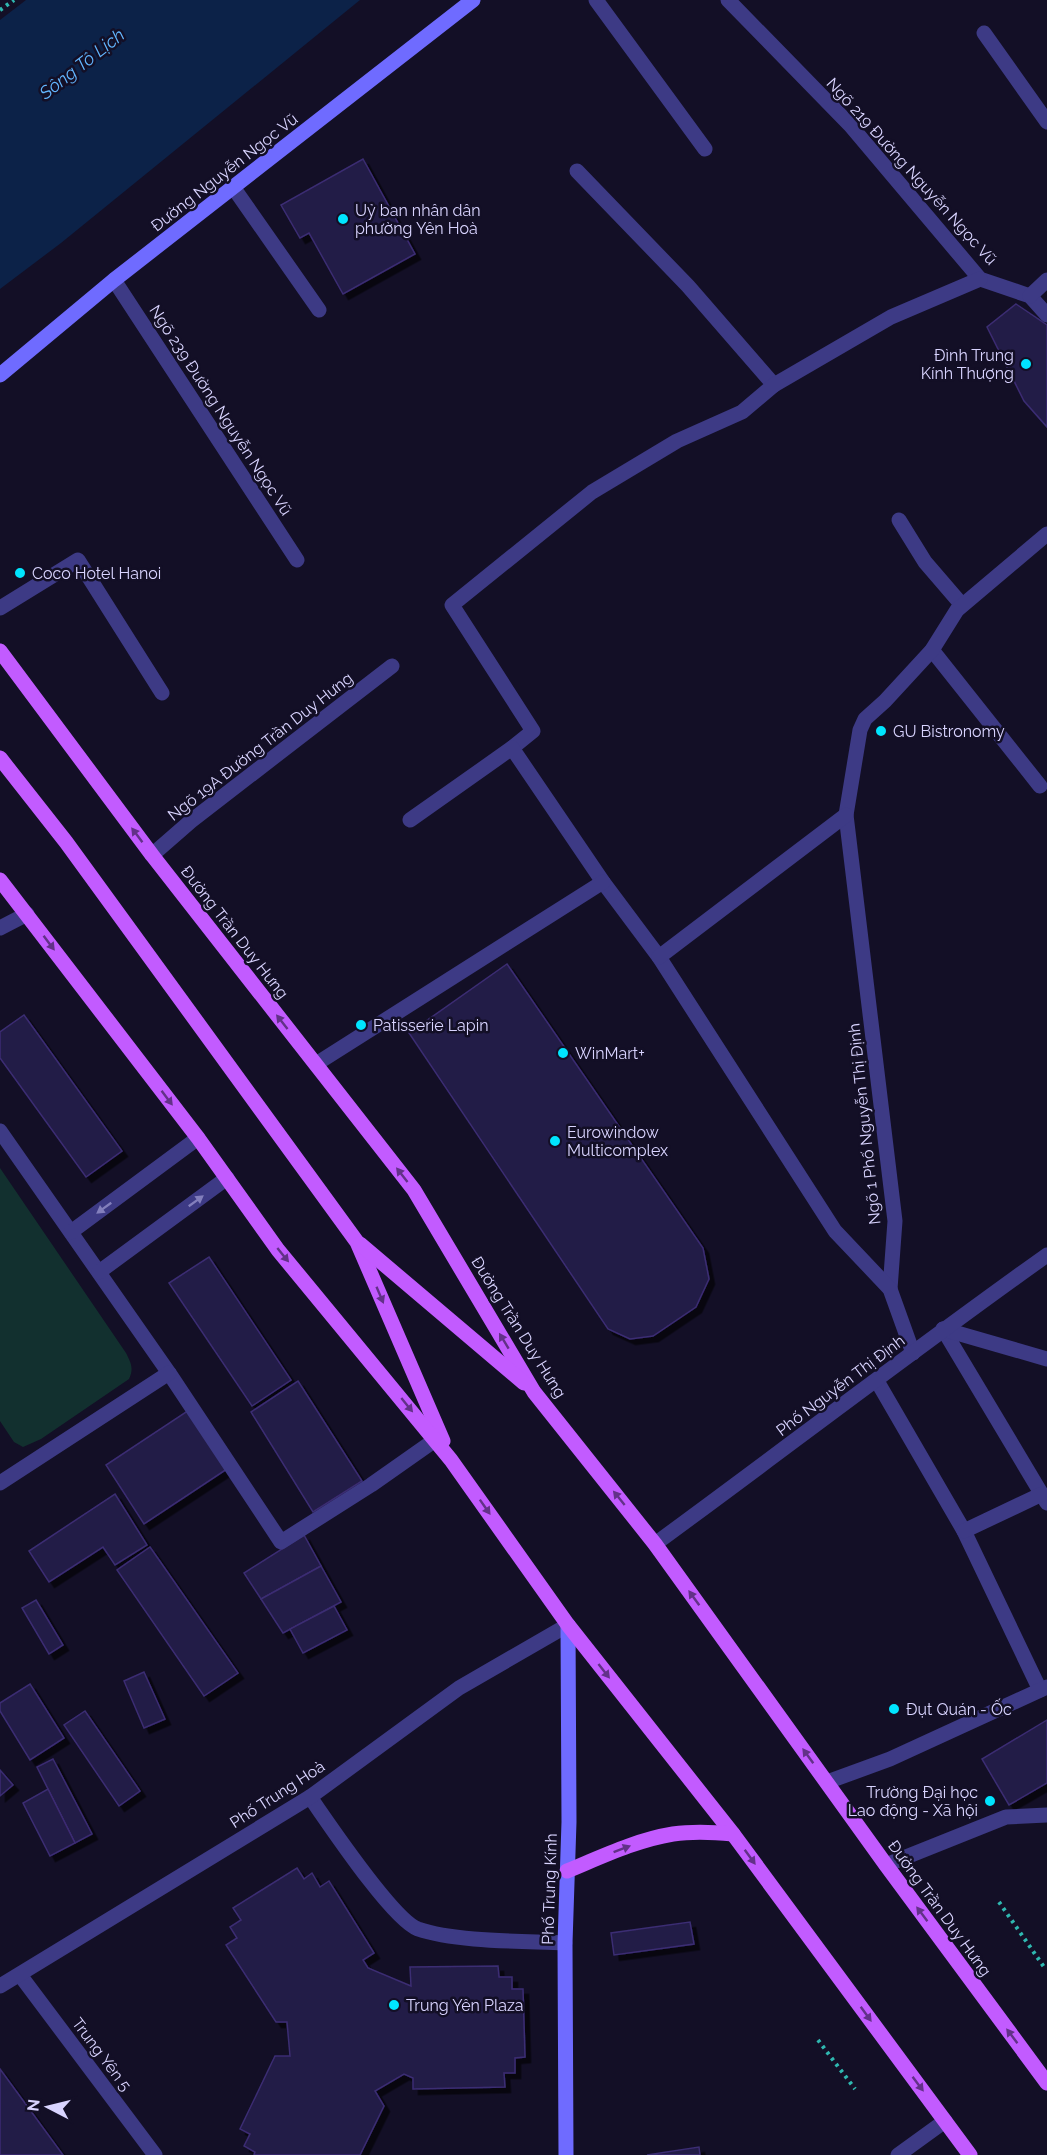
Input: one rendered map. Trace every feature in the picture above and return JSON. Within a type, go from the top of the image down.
[{"type":"main road","name":"Đường Nguyễn Ngọc Vũ","points":[[0,375],[114,280],[473,0]]},
{"type":"main road","name":"Đường Trần Duy Hưng","points":[[0,651],[152,855],[414,1190],[534,1392],[656,1544],[886,1865],[1047,2083]]},
{"type":"main road","points":[[0,758],[66,842],[357,1242],[451,1460]]},
{"type":"main road","points":[[0,880],[198,1138],[278,1250],[451,1460],[568,1625],[733,1834],[970,2155]]},
{"type":"main road","points":[[357,1242],[534,1392]]},
{"type":"main road","name":"Phố Trung Kính","points":[[566,2155],[568,1625]]},
{"type":"main road","points":[[567,1871],[642,1841],[673,1834],[705,1832],[733,1834]]},
{"type":"street","points":[[596,0],[705,148]]},
{"type":"street","name":"Ngõ 219 Đường Nguyễn Ngọc Vũ","points":[[728,0],[850,125],[980,279],[1030,296],[1047,315]]},
{"type":"street","points":[[984,33],[1047,122]]},
{"type":"street","points":[[577,171],[688,286],[774,385]]},
{"type":"street","points":[[233,187],[319,310]]},
{"type":"street","points":[[410,820],[533,731],[452,605],[592,492],[677,441],[742,412],[774,385],[891,316],[980,279]]},
{"type":"street","name":"Ngõ 239 Đường Nguyễn Ngọc Vũ","points":[[114,280],[297,560]]},
{"type":"street","points":[[1030,296],[1047,280]]},
{"type":"street","points":[[899,520],[926,562],[962,606]]},
{"type":"street","name":"Ngõ 1 Phố Nguyễn Thị Định","points":[[890,1289],[895,1221],[846,815],[860,730],[864,720],[932,650],[957,610],[1047,534]]},
{"type":"street","points":[[0,608],[78,560],[162,693]]},
{"type":"street","points":[[932,650],[1040,786]]},
{"type":"street","name":"Ngõ 19A Đường Trần Duy Hưng","points":[[152,855],[191,821],[392,666]]},
{"type":"street","points":[[512,748],[603,882],[659,957],[835,1231],[890,1289],[913,1353]]},
{"type":"street","points":[[659,957],[846,815]]},
{"type":"street","points":[[316,1064],[603,882]]},
{"type":"street","points":[[0,928],[27,914]]},
{"type":"street","points":[[0,1131],[169,1373],[281,1542],[371,1485],[435,1440]]},
{"type":"street","points":[[71,1232],[198,1138]]},
{"type":"street","points":[[99,1272],[227,1178]]},
{"type":"street","name":"Phố Nguyễn Thị Định","points":[[656,1544],[877,1381],[943,1329],[1047,1255]]},
{"type":"street","points":[[943,1329],[1047,1359]]},
{"type":"street","points":[[943,1329],[1045,1498],[964,1531]]},
{"type":"street","points":[[2,1478],[169,1373]]},
{"type":"street","points":[[827,1782],[890,1759],[1044,1688],[964,1531],[877,1381]]},
{"type":"street","name":"Phố Trung Hoà","points":[[0,1986],[310,1797],[459,1688],[568,1625]]},
{"type":"street","points":[[310,1797],[381,1895],[416,1928],[473,1938],[565,1943]]},
{"type":"street","points":[[886,1865],[1006,1817],[1047,1815]]},
{"type":"street","name":"Trung Yên 5","points":[[20,1975],[155,2155]]},
{"type":"street","points":[[898,2155],[945,2121]]},
{"type":"path","points":[[0,10],[14,0]]},
{"type":"path","points":[[999,1902],[1044,1966]]},
{"type":"path","points":[[818,2040],[855,2089]]},
{"type":"green space","points":[[0,1168],[126,1353],[132,1369],[129,1379],[41,1439],[23,1447],[14,1442],[0,1421]]},
{"type":"water","name":"Sông Tô Lịch","points":[[26,0],[360,0],[61,243],[0,289],[0,20]]},
{"type":"building","name":"Uỷ ban nhân dân phường Yên Hoà","points":[[363,159],[415,254],[343,294],[309,233],[300,238],[281,205]]},
{"type":"building","name":"Đình Trung Kính Thượng","points":[[1016,304],[1047,325],[1047,427],[1024,401],[987,327]]},
{"type":"building","name":"Eurowindow Multicomplex","points":[[507,964],[703,1248],[709,1279],[696,1307],[653,1336],[630,1339],[608,1329],[409,1033]]},
{"type":"building","points":[[24,1015],[122,1151],[86,1177],[0,1058],[0,1032]]},
{"type":"building","points":[[209,1257],[291,1380],[252,1406],[169,1283]]},
{"type":"building","points":[[298,1381],[362,1481],[313,1512],[251,1412]]},
{"type":"building","points":[[189,1410],[227,1469],[144,1524],[106,1465]]},
{"type":"building","points":[[115,1494],[147,1545],[115,1565],[103,1547],[49,1582],[29,1551]]},
{"type":"building","points":[[304,1535],[321,1566],[261,1599],[244,1573]]},
{"type":"building","points":[[150,1547],[238,1673],[204,1696],[117,1570]]},
{"type":"building","points":[[321,1566],[341,1602],[283,1633],[261,1599]]},
{"type":"building","points":[[36,1600],[63,1645],[49,1654],[22,1608]]},
{"type":"building","points":[[334,1606],[347,1630],[303,1653],[290,1629]]},
{"type":"building","points":[[144,1672],[165,1719],[144,1728],[124,1681]]},
{"type":"building","points":[[30,1684],[64,1738],[30,1760],[0,1711],[0,1703]]},
{"type":"building","points":[[85,1711],[140,1791],[119,1806],[64,1725]]},
{"type":"building","points":[[1047,1720],[1047,1783],[1009,1805],[982,1759]]},
{"type":"building","points":[[53,1759],[92,1834],[75,1843],[37,1767]]},
{"type":"building","points":[[0,1770],[13,1785],[0,1796]]},
{"type":"building","points":[[48,1789],[75,1843],[50,1856],[23,1803]]},
{"type":"building","name":"Trung Yên Plaza","points":[[297,1868],[304,1879],[312,1873],[320,1887],[329,1881],[374,1953],[363,1960],[368,1968],[411,1986],[410,1967],[498,1966],[499,1977],[512,1977],[512,1989],[523,1989],[525,2057],[515,2058],[515,2073],[504,2073],[505,2087],[413,2089],[413,2078],[404,2074],[375,2091],[384,2106],[360,2155],[254,2155],[255,2152],[244,2146],[250,2134],[240,2129],[275,2056],[290,2056],[287,2022],[276,2022],[226,1945],[237,1938],[230,1927],[241,1920],[233,1908]]},
{"type":"building","points":[[690,1922],[694,1944],[614,1955],[611,1933]]},
{"type":"building","points":[[0,2069],[63,2155],[0,2155]]},
{"type":"building","points":[[699,2147],[700,2155],[647,2155]]},
{"type":"place","name":"Uỷ ban nhân dân phường Yên Hoà","points":[[343,219]]},
{"type":"place","name":"Đình Trung Kính Thượng","points":[[1026,364]]},
{"type":"place","name":"Coco Hotel Hanoi","points":[[20,573]]},
{"type":"place","name":"GU Bistronomy","points":[[881,731]]},
{"type":"place","name":"Patisserie Lapin","points":[[361,1025]]},
{"type":"place","name":"WinMart+","points":[[563,1053]]},
{"type":"place","name":"Eurowindow Multicomplex","points":[[555,1141]]},
{"type":"place","name":"Đụt Quán - Ốc","points":[[894,1709]]},
{"type":"place","name":"Trường Đại học Lao động - Xã hội","points":[[990,1801]]},
{"type":"place","name":"Trung Yên Plaza","points":[[394,2005]]}]
